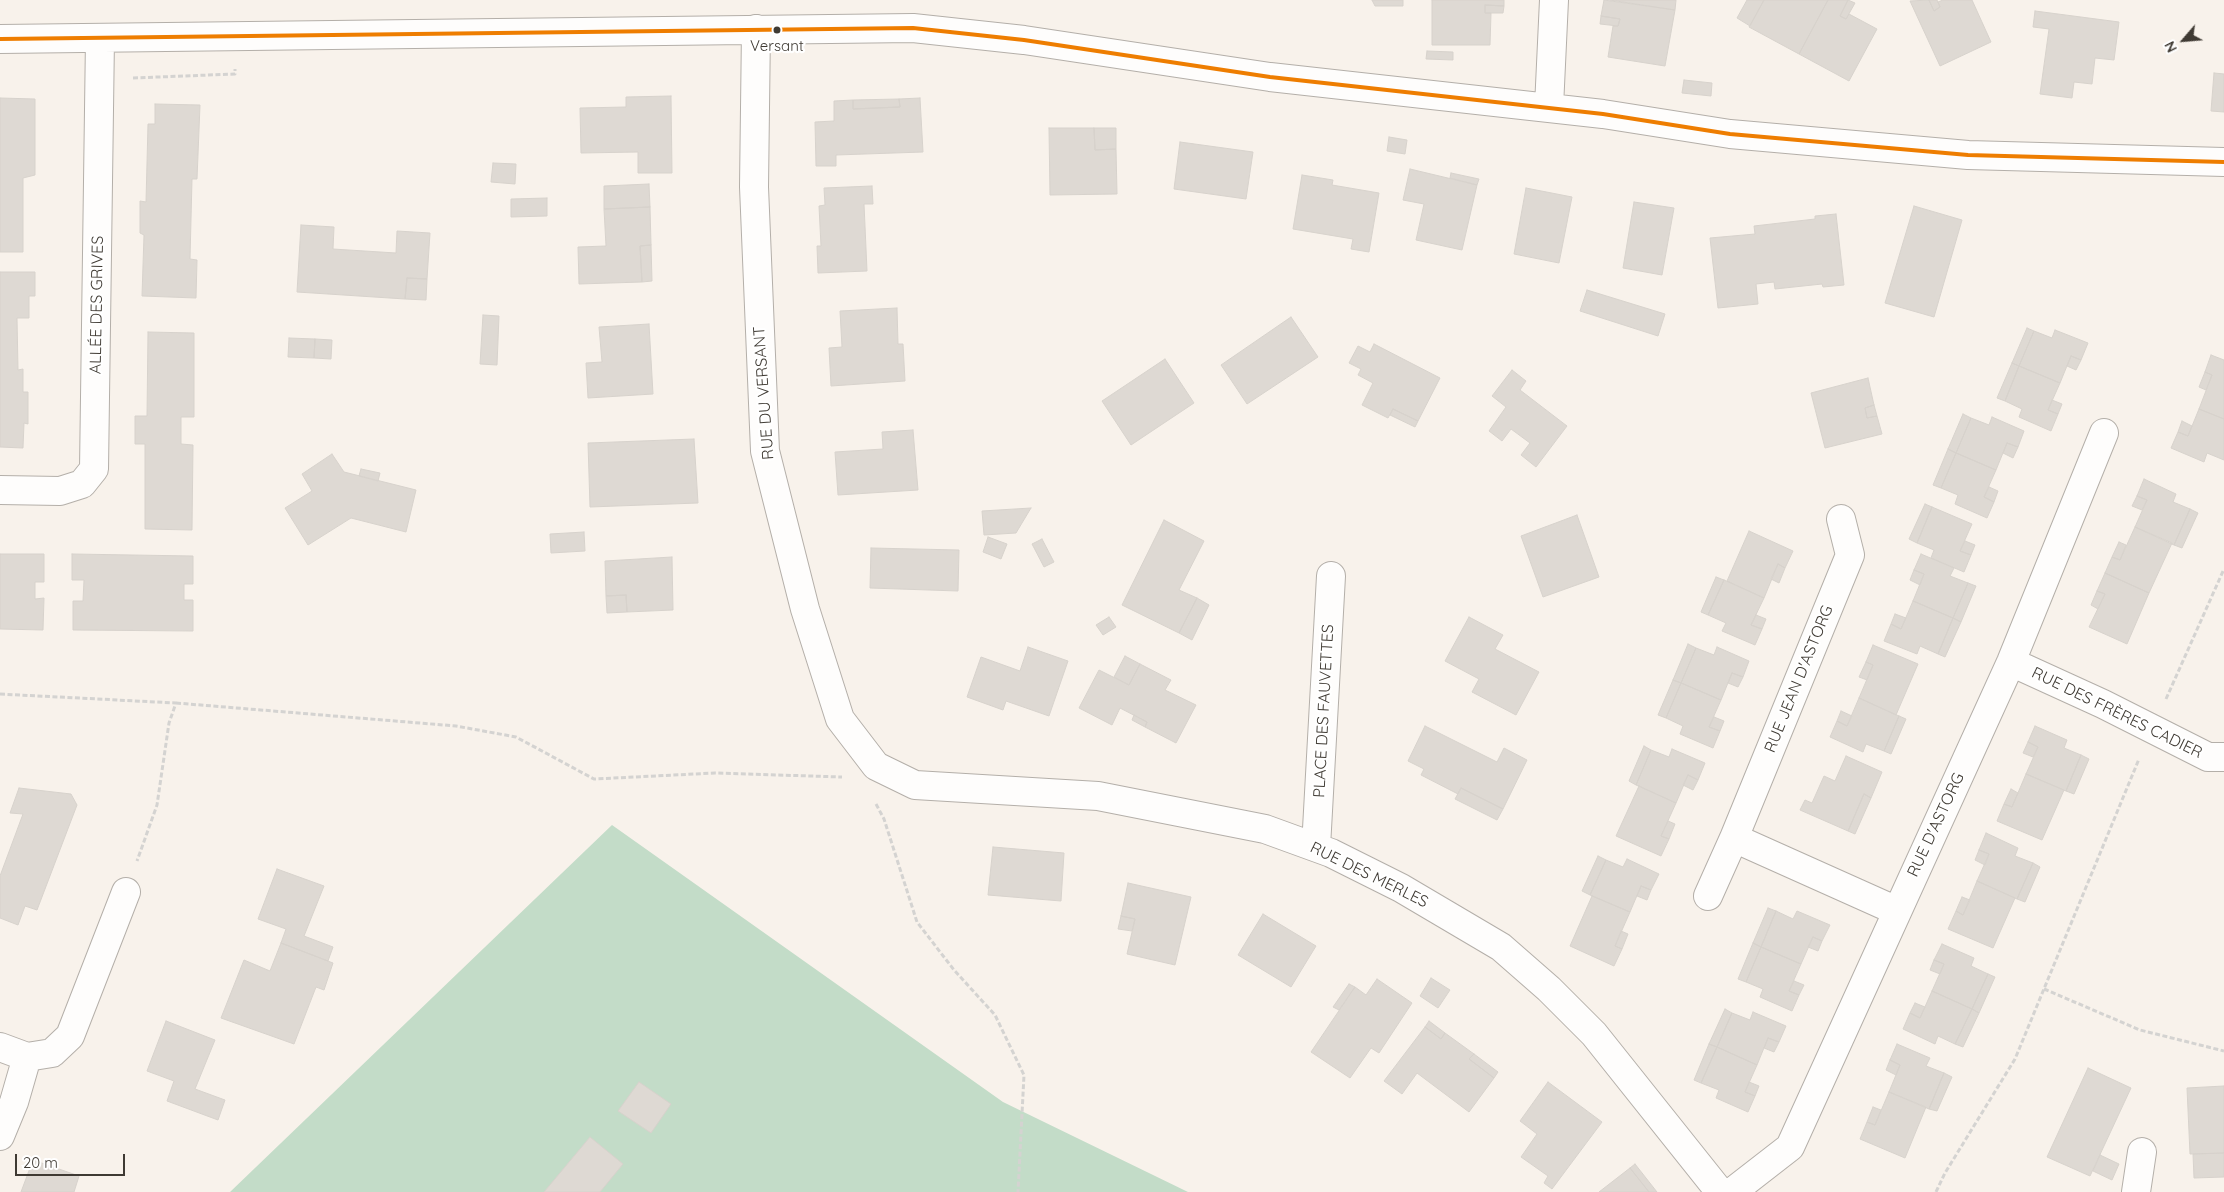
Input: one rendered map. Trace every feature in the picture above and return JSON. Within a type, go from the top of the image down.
[{"type":"street","points":[[1548,107],[1554,0]]},
{"type":"street","points":[[0,39],[913,28],[1024,40],[1270,77],[1548,107],[1730,134],[1968,155],[2224,162]]},
{"type":"street","name":"RUE DU VERSANT","points":[[756,29],[754,188],[765,451],[806,609],[840,719],[876,766]]},
{"type":"street","name":"ALLÉE DES GRIVES","points":[[0,490],[60,492],[82,484],[94,469],[100,38]]},
{"type":"street","name":"RUE D'ASTORG","points":[[1732,1192],[1790,1147],[2012,662],[2104,433]]},
{"type":"street","name":"RUE JEAN D'ASTORG","points":[[1708,896],[1734,838],[1850,555],[1841,518]]},
{"type":"street","name":"PLACE DES FAUVETTES","points":[[1316,847],[1331,576]]},
{"type":"street","name":"RUE DES FRÈRES CADIER","points":[[2012,662],[2208,757],[2224,757]]},
{"type":"street","name":"RUE DES MERLES","points":[[876,766],[915,785],[1098,796],[1265,828],[1316,847],[1401,888],[1508,953],[1549,989],[1594,1034],[1720,1192]]},
{"type":"street","points":[[1734,838],[1897,911]]},
{"type":"street","points":[[0,1047],[27,1058],[52,1053],[70,1036],[126,892]]},
{"type":"street","points":[[0,1136],[14,1102],[27,1058]]},
{"type":"street","points":[[2136,1192],[2142,1152]]},
{"type":"path","points":[[132,86],[132,77],[235,74],[233,36]]},
{"type":"path","points":[[1936,1192],[2015,1059],[2152,729],[2224,569]]},
{"type":"path","points":[[0,694],[176,703],[456,726],[516,737],[594,779],[715,773],[844,777]]},
{"type":"path","points":[[126,892],[156,805],[170,723],[176,703]]},
{"type":"path","points":[[875,803],[884,819],[917,922],[954,970],[995,1016],[1024,1075],[1018,1192]]},
{"type":"path","points":[[2044,989],[2140,1030],[2224,1051]]},
{"type":"green space","points":[[612,825],[1003,1102],[1188,1192],[230,1192]]},
{"type":"building","points":[[1372,0],[1403,0],[1403,6],[1375,6]]},
{"type":"building","points":[[1432,0],[1504,0],[1504,6],[1485,5],[1485,13],[1491,13],[1490,45],[1432,45]]},
{"type":"building","points":[[1604,0],[1675,10],[1665,66],[1608,57],[1613,26],[1618,26],[1620,19],[1601,16]]},
{"type":"building","points":[[1610,0],[1676,0],[1675,10]]},
{"type":"building","points":[[1747,0],[1764,0],[1750,26],[1737,18]]},
{"type":"building","points":[[1764,0],[1828,0],[1799,54],[1749,27]]},
{"type":"building","points":[[1828,0],[1848,0],[1840,16],[1846,19],[1849,14],[1877,29],[1849,81],[1799,54]]},
{"type":"building","points":[[1848,0],[1855,3],[1846,19],[1840,16]]},
{"type":"building","points":[[1929,0],[1934,11],[1940,7],[1938,2],[1943,0],[1972,0],[1991,42],[1940,66],[1910,1]]},
{"type":"building","points":[[1929,0],[1937,0],[1940,7],[1934,11]]},
{"type":"building","points":[[1485,5],[1504,6],[1503,13],[1485,13]]},
{"type":"building","points":[[2035,11],[2119,22],[2114,60],[2095,58],[2092,84],[2074,82],[2072,98],[2040,94],[2049,29],[2033,27]]},
{"type":"building","points":[[1601,16],[1620,19],[1618,26],[1600,24]]},
{"type":"building","points":[[1427,51],[1453,52],[1453,60],[1426,59]]},
{"type":"building","points":[[2214,73],[2224,74],[2224,112],[2211,111]]},
{"type":"building","points":[[1684,80],[1712,83],[1711,96],[1682,93]]},
{"type":"building","points":[[671,96],[672,173],[638,173],[638,152],[581,153],[580,108],[626,107],[626,97]]},
{"type":"building","points":[[0,98],[35,99],[35,175],[23,178],[23,252],[0,252]]},
{"type":"building","points":[[920,98],[923,152],[836,155],[836,166],[816,166],[815,122],[834,121],[834,101],[853,100],[853,109],[900,107],[899,99]]},
{"type":"building","points":[[899,99],[900,107],[853,109],[853,100]]},
{"type":"building","points":[[155,104],[200,105],[197,179],[192,179],[190,259],[197,260],[196,298],[142,296],[144,235],[140,233],[140,201],[146,202],[148,124],[155,124]]},
{"type":"building","points":[[1049,128],[1094,128],[1095,150],[1116,149],[1117,194],[1050,195]]},
{"type":"building","points":[[1094,128],[1116,128],[1116,149],[1095,150]]},
{"type":"building","points":[[1389,137],[1407,140],[1405,154],[1387,151]]},
{"type":"building","points":[[1180,142],[1253,152],[1246,199],[1174,189]]},
{"type":"building","points":[[493,163],[516,164],[515,184],[491,182]]},
{"type":"building","points":[[1410,169],[1477,185],[1462,250],[1416,240],[1424,204],[1403,200]]},
{"type":"building","points":[[1451,173],[1479,179],[1477,185],[1450,178]]},
{"type":"building","points":[[1302,175],[1333,180],[1332,185],[1379,193],[1369,252],[1351,249],[1353,239],[1293,229]]},
{"type":"building","points":[[649,184],[650,207],[604,209],[604,186]]},
{"type":"building","points":[[872,186],[873,204],[864,204],[867,271],[818,273],[817,246],[821,246],[819,206],[825,205],[824,188]]},
{"type":"building","points":[[1526,188],[1572,197],[1559,263],[1514,254]]},
{"type":"building","points":[[547,198],[547,216],[511,217],[511,199]]},
{"type":"building","points":[[1634,202],[1674,208],[1662,275],[1623,268]]},
{"type":"building","points":[[1914,206],[1962,220],[1934,317],[1885,303]]},
{"type":"building","points":[[650,207],[651,245],[640,246],[642,282],[579,284],[578,247],[606,246],[604,209]]},
{"type":"building","points":[[1836,214],[1844,285],[1823,287],[1822,284],[1775,289],[1774,282],[1756,284],[1758,304],[1718,308],[1710,238],[1755,234],[1754,226],[1815,219],[1815,216]]},
{"type":"building","points":[[301,225],[334,227],[333,249],[396,253],[397,231],[430,233],[427,279],[407,278],[405,299],[297,292]]},
{"type":"building","points":[[651,245],[652,281],[642,282],[640,246]]},
{"type":"building","points":[[0,272],[35,272],[35,296],[29,296],[29,318],[17,318],[18,370],[23,369],[23,392],[28,392],[28,424],[24,423],[23,448],[0,447]]},
{"type":"building","points":[[407,278],[427,279],[426,300],[405,299]]},
{"type":"building","points":[[1587,290],[1665,314],[1658,336],[1580,311]]},
{"type":"building","points":[[897,308],[898,344],[903,344],[905,381],[831,386],[829,348],[842,347],[840,311]]},
{"type":"building","points":[[483,315],[499,316],[497,365],[480,364]]},
{"type":"building","points":[[1291,317],[1318,357],[1247,404],[1221,365]]},
{"type":"building","points":[[649,324],[653,394],[588,398],[586,363],[602,362],[599,327]]},
{"type":"building","points":[[2027,328],[2034,331],[2019,366],[2012,363]]},
{"type":"building","points":[[2055,330],[2088,343],[2081,360],[2071,356],[2060,383],[2019,366],[2034,331],[2052,338]]},
{"type":"building","points":[[148,332],[194,333],[194,417],[181,417],[181,444],[193,445],[192,530],[145,529],[145,444],[135,444],[135,416],[147,416]]},
{"type":"building","points":[[289,338],[315,339],[314,358],[288,357]]},
{"type":"building","points":[[315,339],[332,340],[331,359],[314,358]]},
{"type":"building","points":[[1374,344],[1440,378],[1418,421],[1393,409],[1388,418],[1362,405],[1373,383],[1358,375],[1361,369],[1349,363],[1358,346],[1370,352]]},
{"type":"building","points":[[2211,355],[2224,360],[2224,419],[2199,409],[2212,375],[2205,372]]},
{"type":"building","points":[[2071,356],[2081,360],[2076,370],[2067,366]]},
{"type":"building","points":[[1165,359],[1194,403],[1131,445],[1102,401]]},
{"type":"building","points":[[2012,363],[2019,366],[2005,401],[1997,398]]},
{"type":"building","points":[[2019,366],[2060,383],[2048,410],[2058,414],[2051,431],[2019,417],[2022,409],[2005,401]]},
{"type":"building","points":[[1512,370],[1526,381],[1520,390],[1567,426],[1536,467],[1521,455],[1530,443],[1511,429],[1502,441],[1489,431],[1506,407],[1492,396]]},
{"type":"building","points":[[2205,372],[2212,375],[2206,390],[2199,387]]},
{"type":"building","points":[[1868,378],[1874,405],[1865,408],[1867,418],[1877,416],[1882,434],[1825,448],[1811,393]]},
{"type":"building","points":[[2052,400],[2062,404],[2058,414],[2048,410]]},
{"type":"building","points":[[1874,405],[1877,416],[1867,418],[1865,408]]},
{"type":"building","points":[[1393,409],[1418,421],[1415,427],[1390,415]]},
{"type":"building","points":[[2199,409],[2224,419],[2224,460],[2207,453],[2204,462],[2171,448],[2178,432],[2188,436]]},
{"type":"building","points":[[1963,414],[1971,418],[1956,453],[1948,449]]},
{"type":"building","points":[[1992,417],[2024,431],[2018,447],[2007,443],[1996,470],[1956,453],[1971,418],[1989,425]]},
{"type":"building","points":[[2182,421],[2192,426],[2188,436],[2178,432]]},
{"type":"building","points":[[913,430],[918,490],[838,495],[835,452],[883,449],[882,432]]},
{"type":"building","points":[[694,439],[698,503],[590,507],[588,443]]},
{"type":"building","points":[[2007,443],[2018,447],[2013,458],[2003,453]]},
{"type":"building","points":[[1948,449],[1956,453],[1941,488],[1933,485]]},
{"type":"building","points":[[1956,453],[1996,470],[1984,497],[1994,502],[1987,518],[1955,504],[1958,495],[1941,488]]},
{"type":"building","points":[[332,454],[344,472],[416,490],[406,532],[351,518],[308,545],[285,508],[312,491],[302,474]]},
{"type":"building","points":[[361,469],[380,473],[378,481],[359,476]]},
{"type":"building","points":[[2144,479],[2176,494],[2173,502],[2190,509],[2174,545],[2135,527],[2147,500],[2137,496]]},
{"type":"building","points":[[1989,487],[1998,491],[1994,502],[1984,497]]},
{"type":"building","points":[[2137,496],[2147,500],[2142,510],[2132,506]]},
{"type":"building","points":[[1925,504],[1932,507],[1917,543],[1909,539]]},
{"type":"building","points":[[1932,507],[1972,524],[1960,551],[1971,555],[1964,572],[1931,558],[1934,550],[1917,543]]},
{"type":"building","points":[[1031,508],[1016,533],[984,535],[982,511]]},
{"type":"building","points":[[2190,509],[2198,513],[2182,548],[2174,545]]},
{"type":"building","points":[[1577,515],[1599,577],[1543,597],[1521,536]]},
{"type":"building","points":[[1164,520],[1204,541],[1179,590],[1197,598],[1179,633],[1122,605]]},
{"type":"building","points":[[2135,527],[2172,543],[2149,593],[2105,573],[2112,557],[2120,560]]},
{"type":"building","points":[[1749,531],[1793,551],[1785,568],[1778,564],[1764,598],[1727,581]]},
{"type":"building","points":[[584,532],[585,551],[551,553],[550,534]]},
{"type":"building","points":[[988,537],[1007,544],[1001,559],[983,552]]},
{"type":"building","points":[[1042,539],[1054,562],[1044,567],[1032,544]]},
{"type":"building","points":[[1965,541],[1975,545],[1971,555],[1960,551]]},
{"type":"building","points":[[2119,542],[2126,545],[2120,560],[2112,557]]},
{"type":"building","points":[[871,548],[959,550],[958,591],[870,588]]},
{"type":"building","points":[[0,554],[44,554],[44,582],[35,582],[35,599],[44,598],[43,630],[0,629]]},
{"type":"building","points":[[72,554],[193,556],[193,584],[184,584],[184,600],[193,600],[193,631],[73,630],[73,601],[83,601],[84,580],[72,580]]},
{"type":"building","points":[[1921,554],[1954,568],[1950,576],[1968,583],[1953,618],[1913,601],[1924,574],[1914,570]]},
{"type":"building","points":[[672,557],[673,610],[627,612],[626,595],[606,596],[605,561]]},
{"type":"building","points":[[1778,564],[1785,568],[1779,583],[1771,579]]},
{"type":"building","points":[[1914,570],[1924,574],[1920,585],[1910,580]]},
{"type":"building","points":[[2105,573],[2149,593],[2127,644],[2089,627],[2105,594],[2097,591]]},
{"type":"building","points":[[1716,577],[1724,580],[1708,615],[1701,612]]},
{"type":"building","points":[[1724,580],[1764,598],[1751,625],[1762,629],[1755,645],[1722,631],[1726,623],[1708,615]]},
{"type":"building","points":[[1968,583],[1976,586],[1961,622],[1953,618]]},
{"type":"building","points":[[2097,591],[2105,594],[2098,609],[2091,605]]},
{"type":"building","points":[[626,595],[627,612],[607,613],[606,596]]},
{"type":"building","points":[[1197,598],[1209,605],[1192,640],[1179,633]]},
{"type":"building","points":[[1913,601],[1953,618],[1938,654],[1920,646],[1917,654],[1884,641],[1891,624],[1901,629]]},
{"type":"building","points":[[1895,614],[1906,618],[1901,629],[1891,624]]},
{"type":"building","points":[[1756,615],[1766,619],[1762,629],[1751,625]]},
{"type":"building","points":[[1109,617],[1116,627],[1103,635],[1096,625]]},
{"type":"building","points":[[1469,617],[1503,635],[1495,649],[1539,672],[1516,715],[1472,692],[1479,679],[1445,661]]},
{"type":"building","points":[[1953,618],[1961,622],[1945,657],[1938,654]]},
{"type":"building","points":[[1688,644],[1696,648],[1681,683],[1673,680]]},
{"type":"building","points":[[1873,645],[1918,664],[1896,715],[1859,698],[1873,665],[1866,662]]},
{"type":"building","points":[[1028,647],[1068,661],[1049,716],[1006,701],[1003,710],[967,697],[981,657],[1020,671]]},
{"type":"building","points":[[1717,647],[1749,661],[1743,677],[1732,673],[1721,700],[1681,683],[1696,648],[1714,655]]},
{"type":"building","points":[[1125,656],[1140,664],[1129,685],[1114,677]]},
{"type":"building","points":[[1866,662],[1873,665],[1867,680],[1859,677]]},
{"type":"building","points":[[1140,664],[1171,680],[1165,690],[1196,705],[1176,743],[1145,727],[1147,722],[1120,708],[1112,725],[1079,708],[1099,670],[1129,685]]},
{"type":"building","points":[[1732,673],[1743,677],[1738,687],[1728,683]]},
{"type":"building","points":[[1673,680],[1681,683],[1666,718],[1658,715]]},
{"type":"building","points":[[1681,683],[1721,700],[1709,727],[1720,731],[1713,748],[1680,734],[1683,726],[1666,718]]},
{"type":"building","points":[[1859,698],[1899,716],[1884,751],[1866,744],[1863,752],[1830,737],[1837,721],[1847,726]]},
{"type":"building","points":[[1841,711],[1852,716],[1847,726],[1837,721]]},
{"type":"building","points":[[1134,715],[1147,722],[1145,727],[1132,720]]},
{"type":"building","points":[[1899,716],[1906,719],[1891,754],[1884,751]]},
{"type":"building","points":[[1714,717],[1724,721],[1720,731],[1709,727]]},
{"type":"building","points":[[1425,726],[1497,762],[1504,748],[1527,760],[1503,809],[1461,788],[1458,794],[1421,775],[1424,769],[1408,761]]},
{"type":"building","points":[[2035,726],[2067,740],[2064,748],[2081,755],[2066,791],[2026,774],[2038,747],[2028,742]]},
{"type":"building","points":[[2028,742],[2038,747],[2033,757],[2023,753]]},
{"type":"building","points":[[1644,746],[1651,750],[1636,785],[1629,781]]},
{"type":"building","points":[[1672,749],[1705,763],[1698,780],[1688,775],[1676,803],[1636,785],[1651,750],[1669,757]]},
{"type":"building","points":[[2081,755],[2089,759],[2074,794],[2066,791]]},
{"type":"building","points":[[1846,756],[1882,772],[1871,798],[1864,794],[1848,831],[1800,810],[1805,800],[1812,803],[1824,776],[1835,781]]},
{"type":"building","points":[[2026,774],[2064,790],[2042,840],[1997,821],[2004,804],[2012,807]]},
{"type":"building","points":[[1688,775],[1698,780],[1693,790],[1683,785]]},
{"type":"building","points":[[1639,786],[1676,803],[1661,836],[1669,839],[1661,856],[1616,836]]},
{"type":"building","points":[[19,788],[71,794],[77,805],[37,910],[25,906],[18,925],[0,918],[0,876],[23,814],[10,813]]},
{"type":"building","points":[[1461,788],[1503,809],[1497,820],[1455,799]]},
{"type":"building","points":[[2011,789],[2018,793],[2012,807],[2004,804]]},
{"type":"building","points":[[1864,794],[1871,798],[1855,834],[1848,831]]},
{"type":"building","points":[[1668,821],[1675,824],[1669,839],[1661,836]]},
{"type":"building","points":[[1986,833],[2018,848],[2015,856],[2033,863],[2017,899],[1977,881],[1989,854],[1979,850]]},
{"type":"building","points":[[993,847],[1064,853],[1061,901],[988,895]]},
{"type":"building","points":[[1979,850],[1989,854],[1985,865],[1975,860]]},
{"type":"building","points":[[1598,856],[1606,860],[1590,895],[1582,891]]},
{"type":"building","points":[[1627,859],[1659,874],[1651,890],[1641,886],[1630,912],[1590,895],[1606,860],[1623,867]]},
{"type":"building","points":[[2033,863],[2040,867],[2025,902],[2017,899]]},
{"type":"building","points":[[277,869],[324,886],[304,936],[333,947],[328,961],[281,943],[286,929],[258,919]]},
{"type":"building","points":[[1977,881],[2015,898],[1993,948],[1948,929],[1956,911],[1963,915]]},
{"type":"building","points":[[1128,883],[1191,897],[1175,965],[1127,954],[1135,919],[1121,916]]},
{"type":"building","points":[[1641,886],[1651,890],[1647,900],[1637,896]]},
{"type":"building","points":[[1592,896],[1630,912],[1615,946],[1622,949],[1614,966],[1570,946]]},
{"type":"building","points":[[1962,897],[1970,900],[1963,915],[1956,911]]},
{"type":"building","points":[[1768,908],[1776,911],[1761,947],[1753,943]]},
{"type":"building","points":[[1776,911],[1793,919],[1797,911],[1830,925],[1822,941],[1813,937],[1801,964],[1761,947]]},
{"type":"building","points":[[1263,914],[1316,946],[1291,987],[1238,955]]},
{"type":"building","points":[[1121,916],[1135,919],[1132,931],[1118,929]]},
{"type":"building","points":[[1621,931],[1628,934],[1622,949],[1615,946]]},
{"type":"building","points":[[1813,937],[1822,941],[1818,951],[1808,947]]},
{"type":"building","points":[[281,943],[333,963],[324,990],[316,987],[294,1044],[221,1018],[244,960],[270,971]]},
{"type":"building","points":[[1753,943],[1761,947],[1746,982],[1738,979]]},
{"type":"building","points":[[1942,944],[1974,958],[1971,966],[1988,974],[1972,1009],[1932,991],[1944,964],[1934,960]]},
{"type":"building","points":[[1761,947],[1801,964],[1789,991],[1799,995],[1792,1011],[1760,997],[1763,989],[1746,982]]},
{"type":"building","points":[[1934,960],[1944,964],[1940,974],[1930,970]]},
{"type":"building","points":[[1988,974],[1995,977],[1979,1013],[1972,1009]]},
{"type":"building","points":[[1431,978],[1450,990],[1438,1008],[1420,996]]},
{"type":"building","points":[[1377,979],[1412,1003],[1379,1053],[1371,1048],[1350,1078],[1311,1052],[1355,987],[1366,995]]},
{"type":"building","points":[[1794,981],[1804,985],[1799,995],[1789,991]]},
{"type":"building","points":[[1349,984],[1355,987],[1339,1010],[1333,1007]]},
{"type":"building","points":[[1932,991],[1972,1009],[1955,1044],[1938,1036],[1935,1044],[1903,1029],[1910,1013],[1920,1018]]},
{"type":"building","points":[[1915,1003],[1925,1007],[1920,1018],[1910,1013]]},
{"type":"building","points":[[1725,1009],[1732,1013],[1717,1047],[1709,1044]]},
{"type":"building","points":[[1972,1009],[1979,1013],[1963,1047],[1955,1044]]},
{"type":"building","points":[[1753,1012],[1786,1026],[1779,1042],[1768,1038],[1757,1065],[1717,1047],[1732,1013],[1750,1020]]},
{"type":"building","points":[[166,1021],[215,1040],[195,1089],[225,1100],[218,1120],[167,1101],[174,1081],[147,1071]]},
{"type":"building","points":[[1429,1021],[1445,1033],[1441,1039],[1425,1027]]},
{"type":"building","points":[[1425,1027],[1441,1039],[1445,1033],[1474,1054],[1469,1059],[1494,1078],[1469,1112],[1417,1073],[1402,1094],[1384,1081]]},
{"type":"building","points":[[1768,1038],[1779,1042],[1774,1052],[1764,1048]]},
{"type":"building","points":[[1709,1044],[1717,1047],[1701,1083],[1694,1080]]},
{"type":"building","points":[[1897,1044],[1930,1058],[1926,1066],[1944,1073],[1929,1109],[1889,1092],[1900,1065],[1890,1060]]},
{"type":"building","points":[[1717,1047],[1757,1065],[1745,1092],[1755,1096],[1748,1112],[1716,1098],[1719,1090],[1701,1083]]},
{"type":"building","points":[[1474,1054],[1498,1072],[1494,1078],[1469,1059]]},
{"type":"building","points":[[1890,1060],[1900,1065],[1896,1075],[1886,1070]]},
{"type":"building","points":[[2088,1068],[2131,1088],[2090,1176],[2047,1157]]},
{"type":"building","points":[[1944,1073],[1952,1077],[1937,1111],[1929,1109]]},
{"type":"building","points":[[639,1082],[671,1104],[651,1133],[618,1111]]},
{"type":"building","points":[[1548,1082],[1602,1122],[1552,1189],[1544,1183],[1548,1176],[1521,1157],[1537,1134],[1520,1121]]},
{"type":"building","points":[[1749,1082],[1759,1086],[1755,1096],[1745,1092]]},
{"type":"building","points":[[2224,1086],[2224,1153],[2190,1154],[2187,1088]]},
{"type":"building","points":[[1889,1092],[1926,1107],[1905,1158],[1860,1139],[1867,1122],[1875,1125]]},
{"type":"building","points":[[1873,1107],[1881,1110],[1875,1125],[1867,1122]]},
{"type":"building","points":[[590,1137],[623,1164],[600,1192],[544,1192]]},
{"type":"building","points":[[2224,1153],[2224,1177],[2194,1178],[2193,1154]]},
{"type":"building","points":[[2100,1155],[2119,1164],[2112,1180],[2093,1171]]},
{"type":"building","points":[[33,1160],[79,1176],[74,1192],[21,1192]]},
{"type":"building","points":[[1635,1164],[1657,1192],[1649,1192],[1630,1168]]},
{"type":"building","points":[[1630,1168],[1649,1192],[1599,1192]]},
{"type":"transit line","points":[[0,39],[913,28],[1024,40],[1270,77],[1603,114],[1730,134],[1968,155],[2224,162]]},
{"type":"place","name":"Versant","points":[[777,30]]}]
